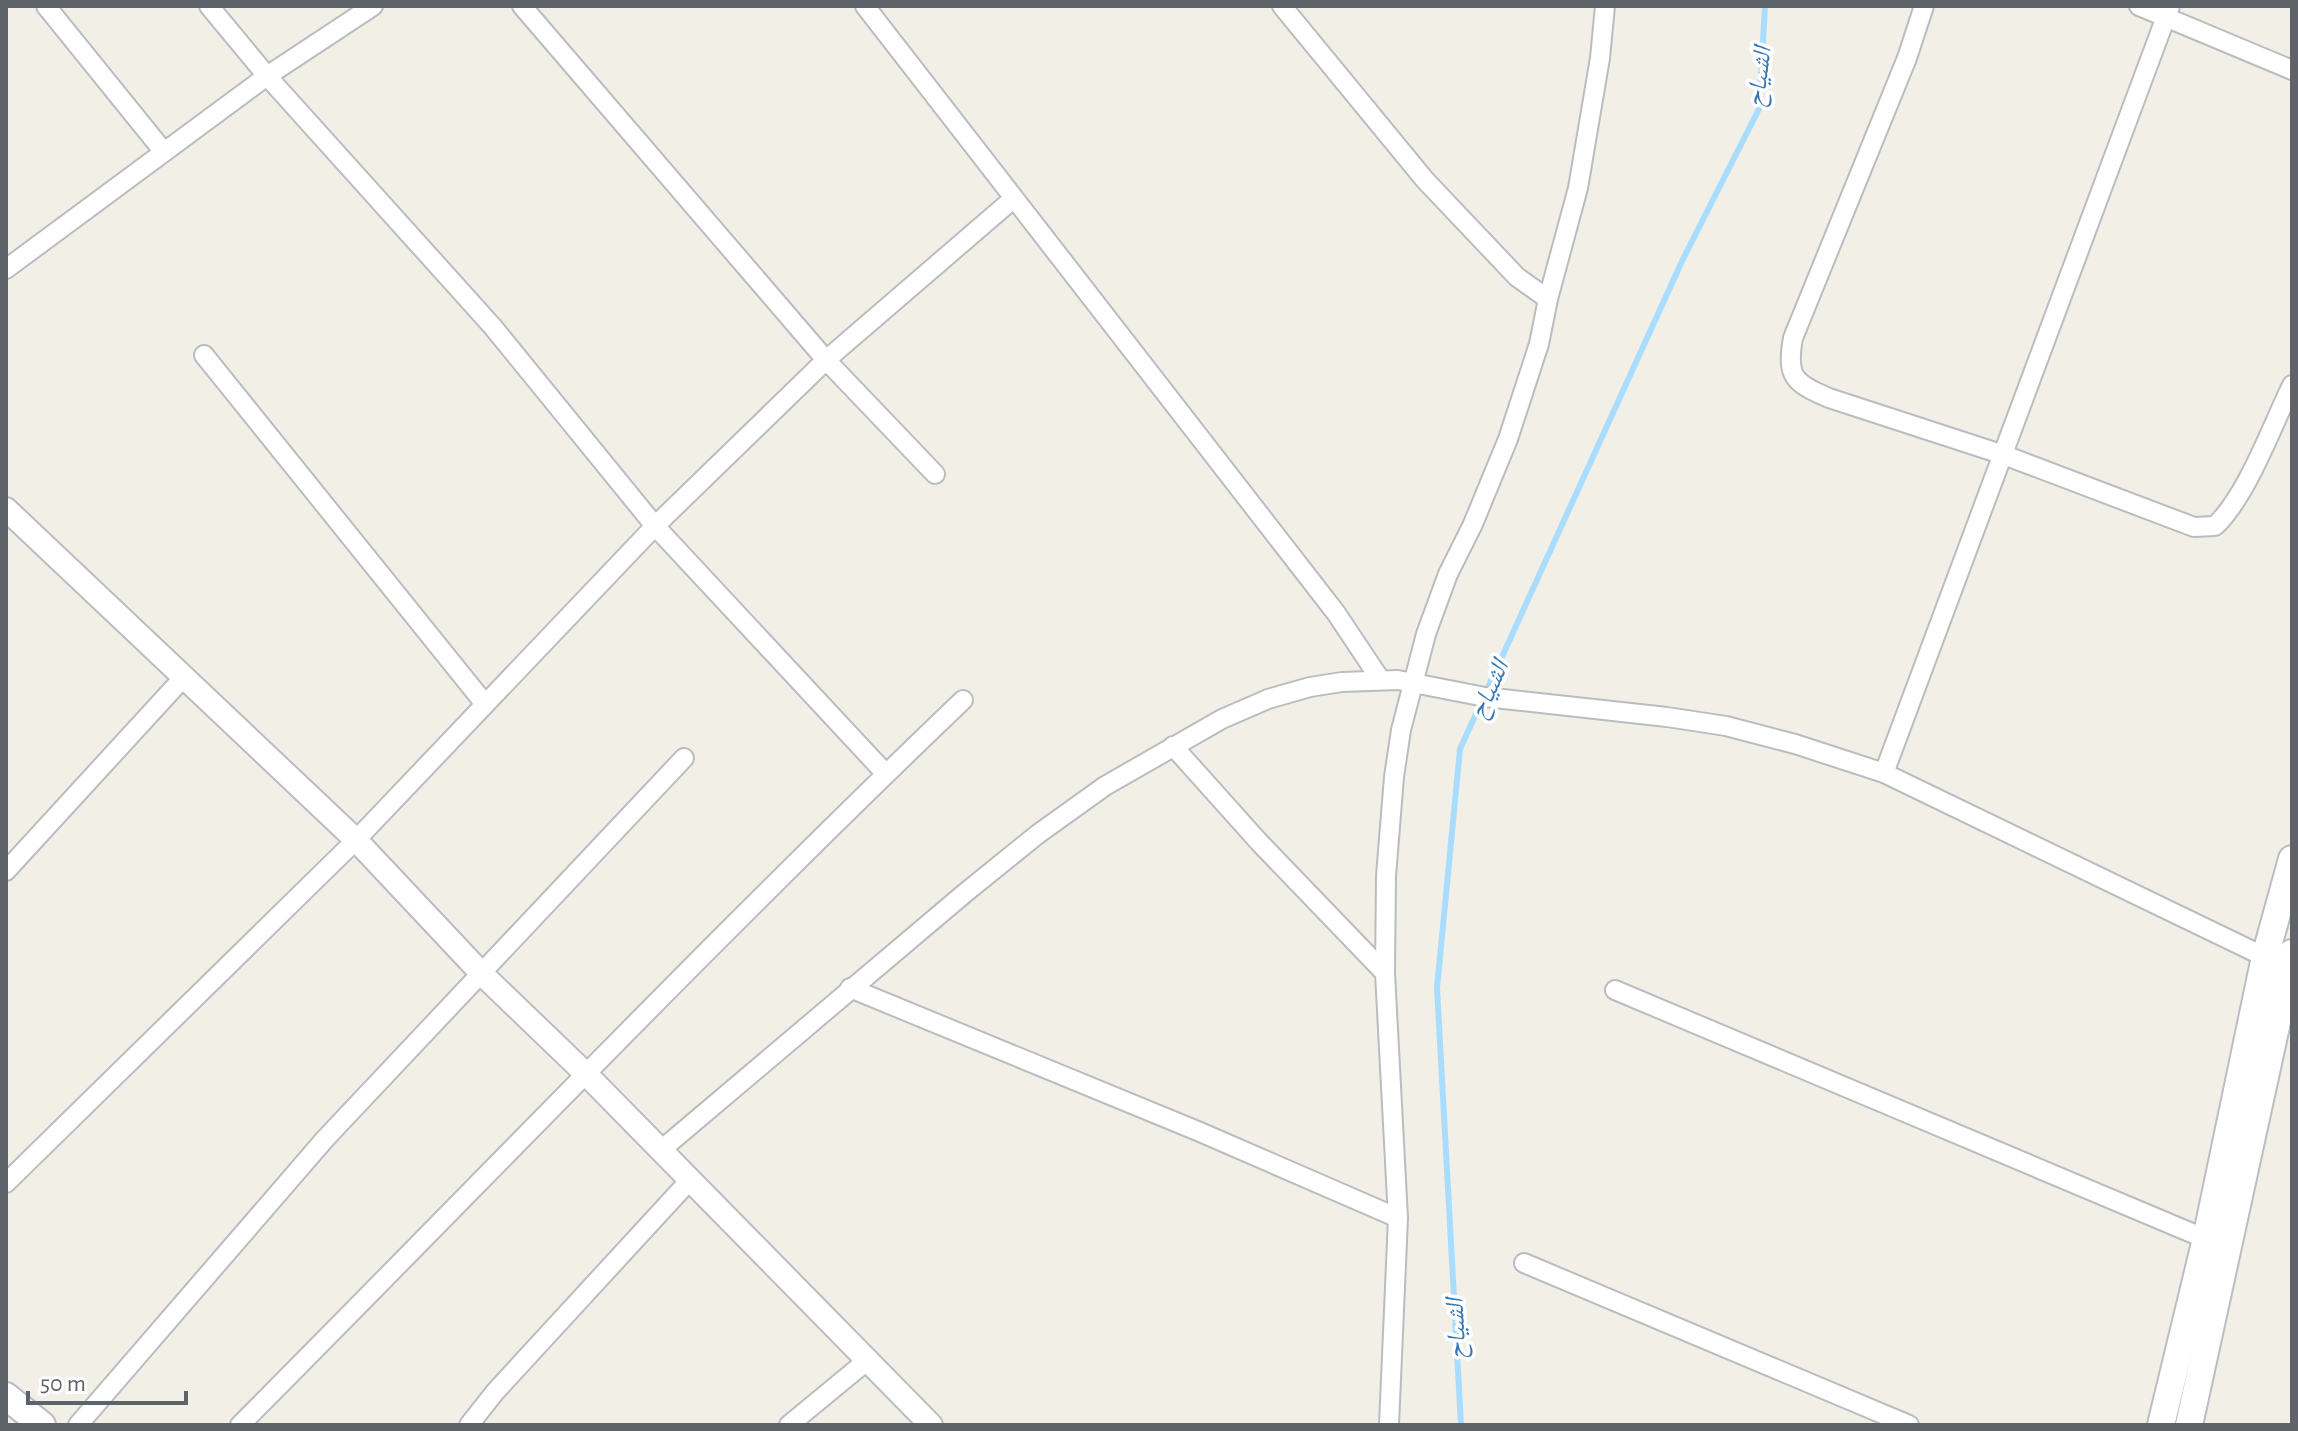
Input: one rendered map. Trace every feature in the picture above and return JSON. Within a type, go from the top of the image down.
[{"type":"main road","points":[[2161,1425],[2206,1239],[2265,957],[2292,859]]},
{"type":"main road","points":[[2189,1425],[2292,953]]},
{"type":"main road","points":[[6,1396],[42,1425]]},
{"type":"street","points":[[46,6],[164,152]]},
{"type":"street","points":[[209,6],[267,76],[493,327],[655,526],[886,774]]},
{"type":"street","points":[[6,269],[267,76],[373,6]]},
{"type":"street","points":[[522,6],[826,360],[935,474]]},
{"type":"street","points":[[865,6],[1336,613],[1380,679]]},
{"type":"street","points":[[1282,6],[1425,180],[1517,277],[1548,299]]},
{"type":"street","points":[[1389,1425],[1398,1218],[1385,973],[1386,876],[1394,777],[1412,683],[1426,634],[1448,574],[1473,524],[1508,439],[1539,344],[1578,188],[1600,58],[1605,6]]},
{"type":"street","points":[[1924,6],[1907,58],[1793,338],[1789,360],[1791,374],[1810,390],[1829,398],[2004,455],[2194,527],[2215,526],[2225,516],[2292,385]]},
{"type":"street","points":[[2139,6],[2168,12],[2292,70]]},
{"type":"street","points":[[1884,773],[2168,12]]},
{"type":"street","points":[[6,1183],[356,840],[655,526],[826,360],[1013,199]]},
{"type":"street","points":[[204,355],[485,704]]},
{"type":"street","points":[[6,509],[356,840],[482,974],[586,1074],[931,1425]]},
{"type":"street","points":[[6,871],[183,678]]},
{"type":"street","points":[[661,1150],[850,988],[1038,834],[1105,786],[1222,719],[1268,699],[1310,687],[1380,679],[1485,697],[1726,726],[1795,744],[1884,773],[2265,957]]},
{"type":"street","points":[[240,1425],[586,1074],[963,700]]},
{"type":"street","points":[[1173,746],[1385,973]]},
{"type":"street","points":[[78,1425],[325,1139],[684,758]]},
{"type":"street","points":[[850,988],[1200,1132],[1398,1218]]},
{"type":"street","points":[[1615,990],[2206,1239]]},
{"type":"street","points":[[469,1425],[495,1392],[690,1180]]},
{"type":"street","points":[[1524,1263],[1909,1425]]},
{"type":"street","points":[[789,1425],[869,1359]]},
{"type":"waterway","name":"الشياح","points":[[1461,1425],[1437,988],[1460,749],[1683,259],[1759,109],[1765,6]]}]
